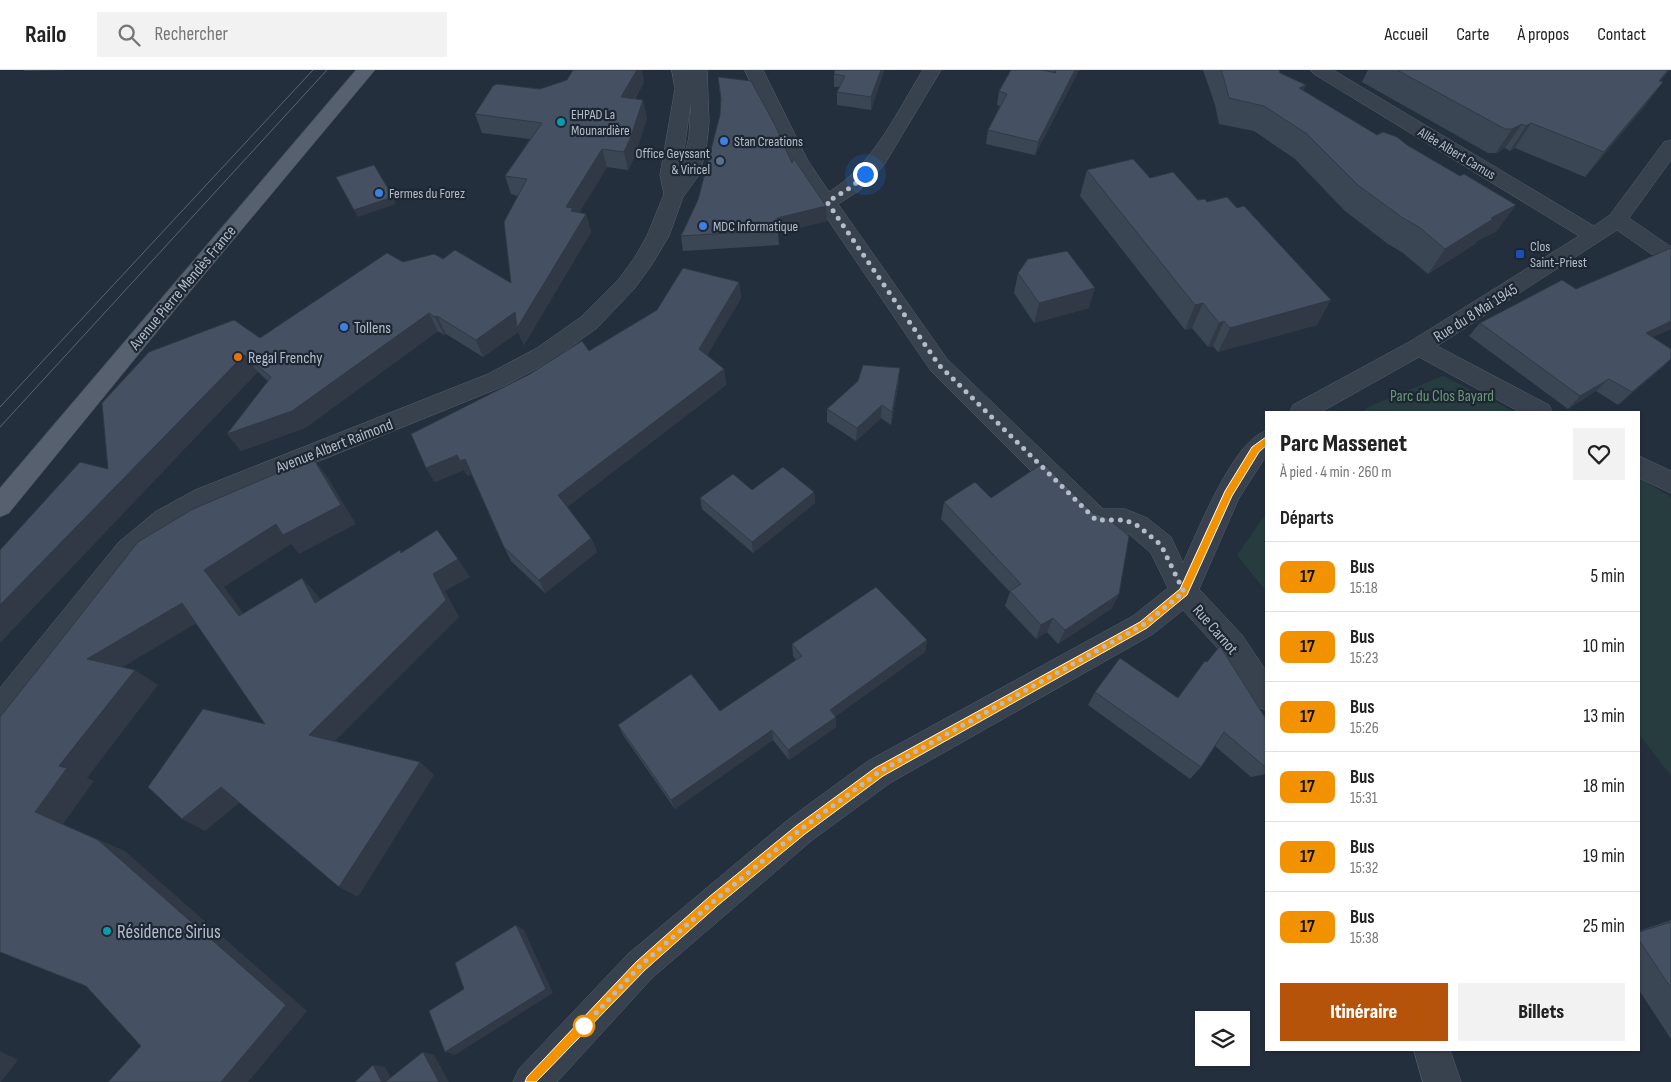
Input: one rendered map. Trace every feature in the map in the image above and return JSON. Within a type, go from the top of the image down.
[{"type":"main road","name":"Avenue Pierre Mendès France","points":[[0,506],[170,301],[366,70]]},
{"type":"street","name":"Avenue Albert Raimond","points":[[674,196],[670,175],[684,89],[681,70]]},
{"type":"street","name":"Avenue Albert Raimond","points":[[0,711],[129,550],[151,528],[176,510],[204,496],[496,380],[528,365],[582,330],[600,313],[639,269],[659,234],[674,196],[688,176],[700,124],[701,88],[698,70]]},
{"type":"street","name":"Rue Carnot","points":[[754,70],[798,161],[939,365],[1096,520],[1125,520],[1138,526],[1161,545],[1184,592],[1232,644],[1265,694]]},
{"type":"street","points":[[827,202],[853,186],[877,161],[932,70]]},
{"type":"street","name":"Allée Albert Camus","points":[[1320,70],[1561,217],[1594,235]]},
{"type":"street","name":"Rue du 8 Mai 1945","points":[[1304,411],[1380,366],[1419,347],[1617,220],[1671,146]]},
{"type":"street","points":[[1617,220],[1671,257]]},
{"type":"street","points":[[1419,347],[1538,411]]},
{"type":"street","points":[[532,1082],[640,966],[800,830],[879,772],[1143,625],[1184,592],[1228,494],[1256,450],[1265,442]]},
{"type":"street","points":[[1640,467],[1671,483]]},
{"type":"street","points":[[1432,1051],[1442,1082]]},
{"type":"green space","name":"Parc du Clos Bayard","points":[[1443,376],[1513,411],[1363,411],[1368,407]]},
{"type":"green space","points":[[1640,479],[1671,497],[1671,776],[1640,735]]},
{"type":"green space","points":[[1265,515],[1265,590],[1237,555]]},
{"type":"building","points":[[573,70],[637,70],[621,97],[643,100],[624,152],[602,149],[566,207],[573,208],[571,211],[586,214],[517,328],[515,312],[476,340],[429,313],[292,411],[227,434],[271,377],[244,355],[0,605],[0,550],[80,462],[108,469],[102,403],[149,352],[234,320],[260,338],[387,253],[403,262],[434,254],[443,259],[455,250],[511,283],[504,222],[527,179],[505,176],[542,123],[475,114],[493,86],[497,84],[540,89],[567,80]]},
{"type":"building","points":[[835,70],[881,70],[871,97],[837,92],[845,76],[834,74]]},
{"type":"building","points":[[1011,70],[1043,70],[1056,73],[1055,70],[1075,70],[1038,142],[988,130],[1007,94],[999,91]]},
{"type":"building","points":[[1221,70],[1279,70],[1280,73],[1306,85],[1299,88],[1377,135],[1383,132],[1397,137],[1407,145],[1460,176],[1464,174],[1516,205],[1491,218],[1493,219],[1445,249],[1419,227],[1403,218],[1359,186],[1307,134],[1264,106],[1229,98]]},
{"type":"building","points":[[1397,70],[1668,70],[1659,81],[1663,82],[1604,152],[1531,123],[1526,126],[1522,124],[1512,129],[1505,129]]},
{"type":"building","points":[[718,77],[751,81],[775,125],[792,163],[794,159],[826,206],[777,218],[778,230],[681,236],[698,200],[720,115],[721,98]]},
{"type":"building","points":[[1133,159],[1150,178],[1173,172],[1198,200],[1205,199],[1207,202],[1227,197],[1237,208],[1244,206],[1331,300],[1230,328],[1224,321],[1219,323],[1203,303],[1195,305],[1087,170]]},
{"type":"building","points":[[374,165],[393,197],[354,210],[336,177]]},
{"type":"building","points":[[1671,248],[1671,321],[1646,333],[1671,349],[1671,359],[1632,392],[1609,379],[1580,396],[1480,323],[1562,280],[1576,289]]},
{"type":"building","points":[[1067,251],[1095,288],[1039,303],[1018,273],[1028,259]]},
{"type":"building","points":[[683,268],[739,282],[699,349],[724,369],[558,495],[591,538],[539,580],[504,547],[465,459],[460,461],[457,455],[426,468],[411,434],[530,374],[582,341],[589,351],[657,310]]},
{"type":"building","points":[[863,365],[900,368],[892,412],[882,405],[857,428],[827,409],[858,381]]},
{"type":"building","points":[[313,458],[341,505],[283,535],[276,524],[204,570],[239,616],[302,578],[315,603],[400,550],[401,553],[437,530],[458,559],[433,574],[446,600],[309,735],[420,762],[339,887],[221,787],[182,819],[148,787],[203,709],[265,724],[182,603],[87,659],[135,670],[59,766],[67,768],[35,812],[98,840],[286,1005],[221,1082],[108,1082],[141,1046],[86,986],[0,952],[0,717],[138,542],[193,509]]},
{"type":"building","points":[[1043,463],[1093,513],[1106,517],[1129,536],[1119,594],[1065,630],[1053,618],[1041,625],[1010,591],[1021,584],[944,502],[975,482],[991,498]]},
{"type":"building","points":[[783,467],[814,492],[752,542],[700,498],[733,474],[752,490]]},
{"type":"building","points":[[876,587],[927,640],[830,710],[836,717],[788,750],[772,730],[671,800],[618,725],[691,674],[720,711],[802,656],[792,644]]},
{"type":"building","points":[[1220,646],[1265,717],[1265,766],[1224,732],[1201,767],[1095,692],[1120,658],[1178,698],[1205,661],[1207,662]]},
{"type":"building","points":[[1671,922],[1671,988],[1640,942],[1640,932]]},
{"type":"building","points":[[516,925],[546,989],[445,1052],[429,1011],[464,989],[455,963]]},
{"type":"building","points":[[423,1052],[439,1082],[385,1082]]},
{"type":"building","points":[[373,1065],[382,1082],[355,1082]]},
{"type":"tram line","points":[[0,407],[313,70]]},
{"type":"tram line","points":[[0,427],[327,70]]},
{"type":"bus line","name":"17","points":[[532,1082],[640,966],[800,830],[879,772],[1143,625],[1184,592],[1228,494],[1256,450],[1265,442]]},
{"type":"place","name":"EHPAD La Mounardière","points":[[561,122]]},
{"type":"place","name":"Stan Creations","points":[[724,141]]},
{"type":"place","name":"Office Geyssant & Viricel","points":[[720,161]]},
{"type":"place","name":"Fermes du Forez","points":[[379,193]]},
{"type":"place","name":"MDC Informatique","points":[[703,226]]},
{"type":"place","name":"Clos Saint-Priest","points":[[1520,254]]},
{"type":"place","name":"Tollens","points":[[344,327]]},
{"type":"place","name":"Regal Frenchy","points":[[238,357]]},
{"type":"place","name":"Résidence Sirius","points":[[107,931]]},
{"type":"route","points":[[584,1026],[640,966],[713,902],[800,830],[879,772],[1143,625],[1184,592],[1161,545],[1138,526],[1125,520],[1096,520],[939,365],[827,202],[853,186],[865,174]]}]
